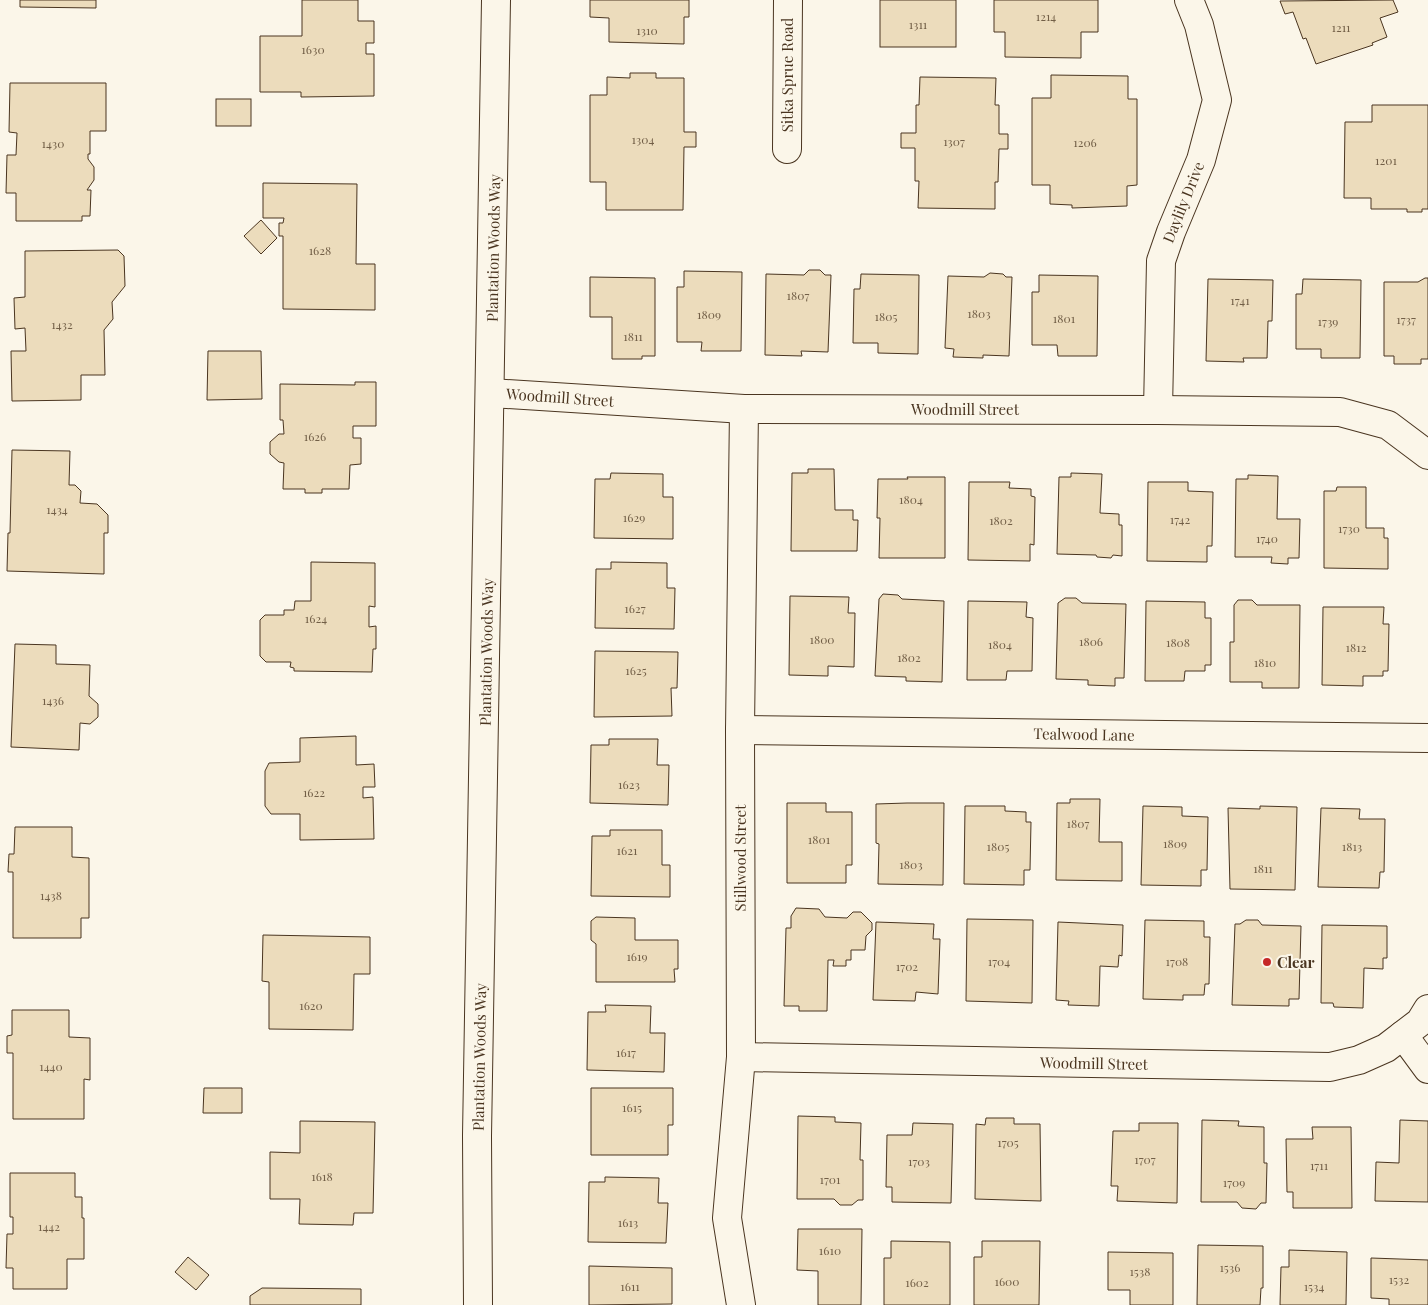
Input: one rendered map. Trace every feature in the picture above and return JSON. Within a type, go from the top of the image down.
[{"type":"street","name":"Plantation Woods Way","points":[[478,1305],[478,1126],[496,0]]},
{"type":"street","name":"Sitka Sprue Road","points":[[787,150],[788,0]]},
{"type":"street","name":"Daylily Drive","points":[[1158,410],[1160,261],[1201,160],[1217,100],[1199,25],[1189,0]]},
{"type":"street","name":"Woodmill Street","points":[[491,393],[744,409],[1340,412],[1388,425],[1428,454]]},
{"type":"street","name":"Stillwood Street","points":[[741,1305],[727,1218],[741,1057],[740,730],[744,409]]},
{"type":"street","name":"Tealwood Lane","points":[[740,730],[1428,738]]},
{"type":"street","name":"Woodmill Street","points":[[741,1057],[1330,1067],[1359,1060],[1386,1048],[1420,1022],[1428,1009]]},
{"type":"street","points":[[1403,1034],[1428,1069]]},
{"type":"building","points":[[20,0],[96,0],[96,8],[20,7]]},
{"type":"building","points":[[302,0],[358,0],[358,21],[374,21],[374,43],[366,43],[366,54],[374,54],[374,96],[301,97],[301,92],[260,92],[260,36],[302,36]]},
{"type":"building","points":[[590,0],[689,0],[689,17],[684,17],[684,44],[609,42],[609,18],[590,17]]},
{"type":"building","points":[[880,0],[956,0],[956,47],[880,47]]},
{"type":"building","points":[[994,0],[1098,0],[1098,32],[1081,32],[1081,58],[1005,57],[1005,32],[994,32]]},
{"type":"building","points":[[1393,0],[1398,12],[1380,18],[1387,37],[1372,43],[1373,45],[1316,64],[1306,38],[1303,39],[1293,12],[1285,14],[1280,1]]},
{"type":"building","points":[[630,73],[656,73],[656,78],[684,78],[684,132],[696,132],[696,147],[684,147],[683,210],[606,210],[606,182],[590,182],[590,95],[607,95],[607,77],[630,78]]},
{"type":"building","points":[[1051,75],[1128,76],[1128,99],[1137,99],[1137,185],[1127,186],[1127,206],[1072,208],[1072,205],[1050,204],[1050,185],[1032,185],[1032,98],[1051,98]]},
{"type":"building","points":[[920,77],[996,78],[995,105],[999,105],[999,134],[1008,134],[1008,149],[999,149],[998,182],[995,182],[995,209],[918,208],[919,181],[915,181],[915,148],[901,148],[901,133],[916,133],[916,105],[919,105]]},
{"type":"building","points":[[10,83],[106,83],[106,131],[90,131],[90,154],[88,154],[88,159],[94,167],[94,180],[87,190],[91,190],[90,216],[82,216],[82,221],[16,221],[16,193],[6,193],[7,155],[16,155],[17,133],[9,132]]},
{"type":"building","points":[[216,99],[251,99],[251,126],[216,126]]},
{"type":"building","points":[[1372,105],[1428,105],[1428,209],[1422,209],[1422,212],[1407,212],[1407,209],[1371,209],[1371,198],[1344,198],[1345,122],[1372,122]]},
{"type":"building","points":[[263,183],[357,184],[356,264],[375,264],[375,310],[283,309],[283,236],[279,236],[279,223],[283,223],[284,218],[263,218]]},
{"type":"building","points":[[261,220],[277,238],[261,254],[244,236]]},
{"type":"building","points":[[118,250],[124,256],[125,286],[112,302],[113,319],[104,330],[105,375],[81,375],[81,400],[12,401],[11,351],[26,351],[25,328],[15,329],[14,298],[25,297],[25,251]]},
{"type":"building","points":[[809,270],[820,270],[825,275],[831,275],[828,352],[801,351],[802,356],[765,355],[766,274],[804,275]]},
{"type":"building","points":[[684,271],[742,272],[741,351],[701,351],[702,342],[677,342],[677,287],[684,287]]},
{"type":"building","points":[[990,273],[1012,277],[1009,356],[983,355],[983,358],[953,357],[954,349],[945,348],[948,276],[984,277]]},
{"type":"building","points":[[861,274],[919,275],[918,354],[878,353],[878,343],[853,343],[854,289],[860,289]]},
{"type":"building","points":[[1039,275],[1098,276],[1097,356],[1058,356],[1057,345],[1032,345],[1032,292],[1039,292]]},
{"type":"building","points":[[590,277],[655,278],[655,356],[642,356],[642,359],[612,359],[612,317],[590,317]]},
{"type":"building","points":[[1428,278],[1428,359],[1421,359],[1421,364],[1394,364],[1394,356],[1384,356],[1384,282],[1418,282]]},
{"type":"building","points":[[1208,279],[1273,280],[1272,321],[1268,321],[1267,358],[1243,358],[1244,362],[1206,361]]},
{"type":"building","points":[[1303,279],[1361,280],[1360,358],[1321,358],[1321,349],[1296,349],[1296,294],[1302,294]]},
{"type":"building","points":[[208,351],[261,351],[262,399],[207,400]]},
{"type":"building","points":[[355,382],[376,382],[376,426],[353,426],[353,438],[361,438],[361,464],[350,465],[349,489],[322,489],[322,493],[305,493],[305,489],[283,489],[284,463],[279,462],[270,454],[270,442],[279,434],[284,434],[283,420],[280,420],[280,384],[355,385]]},
{"type":"building","points":[[12,450],[70,451],[69,485],[75,485],[81,491],[80,503],[97,504],[108,515],[108,533],[104,533],[104,574],[7,571]]},
{"type":"building","points":[[808,469],[834,469],[835,510],[853,510],[853,520],[858,520],[857,551],[791,551],[792,473],[808,473]]},
{"type":"building","points":[[611,473],[663,474],[663,497],[673,497],[673,539],[594,538],[595,479],[610,479]]},
{"type":"building","points":[[1071,473],[1102,474],[1100,513],[1119,514],[1119,525],[1122,525],[1122,556],[1113,555],[1111,558],[1097,557],[1096,555],[1057,554],[1059,477],[1071,477]]},
{"type":"building","points":[[1248,475],[1278,476],[1277,519],[1300,519],[1299,558],[1288,558],[1288,564],[1271,563],[1272,557],[1235,557],[1236,479],[1248,479]]},
{"type":"building","points":[[907,477],[945,477],[945,558],[879,558],[880,518],[877,518],[878,479],[908,479]]},
{"type":"building","points":[[969,482],[1010,482],[1009,488],[1031,489],[1031,496],[1035,497],[1034,545],[1030,544],[1030,561],[968,560]]},
{"type":"building","points":[[1148,482],[1188,482],[1188,491],[1213,492],[1212,546],[1207,546],[1207,562],[1147,561]]},
{"type":"building","points":[[1337,487],[1366,487],[1366,528],[1384,528],[1384,538],[1388,538],[1388,569],[1324,568],[1324,491],[1336,491]]},
{"type":"building","points":[[311,562],[375,563],[375,607],[369,606],[369,627],[376,626],[376,649],[373,649],[372,672],[294,671],[294,668],[290,667],[291,662],[266,662],[260,656],[260,620],[265,615],[284,615],[284,610],[294,610],[295,601],[311,601]]},
{"type":"building","points":[[611,562],[667,563],[667,588],[675,588],[674,629],[595,628],[596,569],[611,569]]},
{"type":"building","points":[[883,594],[898,595],[902,599],[944,601],[942,682],[906,681],[906,677],[875,676],[879,599]]},
{"type":"building","points":[[790,596],[849,597],[848,613],[855,613],[854,667],[828,666],[828,676],[789,675]]},
{"type":"building","points":[[1065,598],[1076,598],[1082,603],[1126,604],[1124,678],[1115,678],[1115,686],[1088,685],[1088,680],[1056,679],[1058,603]]},
{"type":"building","points":[[1238,600],[1252,600],[1257,605],[1300,605],[1299,688],[1262,688],[1262,682],[1230,682],[1230,642],[1234,642],[1234,605]]},
{"type":"building","points":[[968,601],[1027,602],[1026,617],[1033,618],[1032,671],[1007,671],[1006,680],[967,680]]},
{"type":"building","points":[[1146,601],[1205,602],[1205,618],[1211,618],[1211,665],[1205,665],[1205,671],[1185,671],[1184,681],[1145,681]]},
{"type":"building","points":[[1323,607],[1384,607],[1383,624],[1389,624],[1388,671],[1383,671],[1383,676],[1363,676],[1363,686],[1322,685]]},
{"type":"building","points":[[15,644],[56,645],[56,664],[90,665],[89,696],[98,704],[98,717],[90,724],[80,723],[79,750],[11,747]]},
{"type":"building","points":[[595,651],[678,652],[677,688],[671,688],[672,716],[594,717]]},
{"type":"building","points":[[356,736],[356,765],[374,764],[375,787],[363,787],[363,798],[373,797],[374,839],[300,840],[300,814],[271,814],[265,806],[265,771],[269,763],[300,762],[300,738]]},
{"type":"building","points":[[609,739],[658,739],[657,765],[669,765],[668,805],[590,803],[591,745],[609,745]]},
{"type":"building","points":[[1070,799],[1100,799],[1099,842],[1122,842],[1122,881],[1056,880],[1057,803],[1070,803]]},
{"type":"building","points":[[787,803],[826,803],[826,812],[852,812],[852,865],[846,865],[846,883],[787,883]]},
{"type":"building","points":[[944,803],[943,885],[878,884],[879,844],[876,843],[876,804]]},
{"type":"building","points":[[965,806],[1005,806],[1005,811],[1026,812],[1026,822],[1031,822],[1030,870],[1024,870],[1024,885],[964,884]]},
{"type":"building","points":[[1143,806],[1182,807],[1182,816],[1208,817],[1207,870],[1201,870],[1201,886],[1141,885]]},
{"type":"building","points":[[1260,806],[1297,807],[1295,890],[1230,889],[1228,808],[1260,809]]},
{"type":"building","points":[[1321,808],[1360,809],[1359,819],[1385,819],[1384,872],[1380,872],[1379,888],[1318,887]]},
{"type":"building","points":[[15,827],[72,827],[72,857],[89,858],[89,918],[81,918],[81,938],[13,938],[13,872],[8,872],[9,854],[14,854]]},
{"type":"building","points":[[610,830],[662,830],[662,865],[670,865],[670,897],[591,896],[592,836],[610,836]]},
{"type":"building","points":[[796,908],[819,909],[825,917],[847,918],[853,912],[861,912],[872,923],[872,930],[866,936],[865,950],[851,950],[851,960],[846,960],[846,966],[833,966],[834,960],[828,960],[827,1011],[799,1011],[799,1006],[784,1006],[786,928],[791,928],[791,916]]},
{"type":"building","points":[[596,917],[635,918],[635,940],[678,940],[678,969],[674,969],[675,982],[596,982],[596,944],[591,940],[591,921]]},
{"type":"building","points":[[967,919],[1033,920],[1032,1003],[966,1001]]},
{"type":"building","points":[[1145,920],[1204,921],[1204,937],[1210,937],[1209,984],[1205,984],[1204,995],[1183,995],[1183,1000],[1143,999]]},
{"type":"building","name":"Clear","points":[[1246,920],[1258,920],[1262,925],[1301,926],[1299,999],[1289,999],[1289,1006],[1232,1005],[1235,924],[1240,924]]},
{"type":"building","points":[[876,922],[934,924],[933,939],[940,939],[938,994],[916,992],[915,1001],[873,1000]]},
{"type":"building","points":[[1058,922],[1123,925],[1122,956],[1119,955],[1118,967],[1100,966],[1099,1006],[1068,1005],[1069,1001],[1056,1000]]},
{"type":"building","points":[[1322,925],[1387,926],[1387,958],[1383,958],[1383,969],[1364,968],[1363,1008],[1334,1007],[1333,1003],[1321,1003]]},
{"type":"building","points":[[263,935],[370,937],[370,974],[354,974],[353,1030],[269,1029],[269,982],[262,981]]},
{"type":"building","points":[[605,1005],[651,1006],[650,1033],[665,1033],[664,1072],[587,1070],[588,1012],[606,1012]]},
{"type":"building","points":[[12,1010],[69,1010],[69,1037],[90,1038],[90,1080],[84,1079],[84,1119],[13,1119],[13,1053],[7,1053],[7,1036],[12,1035]]},
{"type":"building","points":[[204,1088],[242,1088],[242,1113],[203,1113]]},
{"type":"building","points":[[591,1088],[673,1088],[673,1125],[668,1125],[668,1155],[591,1155]]},
{"type":"building","points":[[798,1116],[835,1117],[835,1122],[861,1123],[860,1160],[863,1160],[863,1200],[858,1200],[852,1205],[840,1205],[834,1199],[797,1199]]},
{"type":"building","points":[[986,1118],[1014,1118],[1014,1124],[1040,1124],[1041,1201],[975,1199],[976,1124],[985,1125]]},
{"type":"building","points":[[1202,1120],[1239,1121],[1238,1126],[1264,1127],[1264,1163],[1267,1163],[1266,1203],[1261,1203],[1256,1209],[1242,1208],[1237,1202],[1201,1202]]},
{"type":"building","points":[[1400,1120],[1428,1121],[1428,1202],[1375,1201],[1376,1162],[1399,1163]]},
{"type":"building","points":[[300,1121],[375,1122],[373,1213],[354,1213],[353,1225],[299,1224],[300,1199],[270,1199],[270,1152],[300,1153]]},
{"type":"building","points":[[913,1123],[953,1124],[951,1203],[892,1202],[892,1187],[886,1187],[887,1135],[912,1135]]},
{"type":"building","points":[[1139,1123],[1178,1123],[1177,1203],[1117,1201],[1118,1186],[1111,1186],[1113,1131],[1139,1131]]},
{"type":"building","points":[[1312,1127],[1351,1127],[1352,1208],[1293,1208],[1293,1192],[1287,1192],[1286,1139],[1313,1139]]},
{"type":"building","points":[[10,1173],[75,1173],[75,1197],[82,1197],[84,1259],[67,1259],[67,1289],[13,1289],[13,1268],[6,1268],[7,1234],[13,1234],[13,1217],[10,1217]]},
{"type":"building","points":[[605,1177],[659,1178],[658,1203],[668,1203],[666,1243],[588,1242],[589,1182],[605,1182]]},
{"type":"building","points":[[798,1229],[862,1229],[861,1305],[818,1305],[818,1271],[797,1270]]},
{"type":"building","points":[[891,1241],[950,1242],[950,1305],[884,1305],[884,1258],[891,1258]]},
{"type":"building","points":[[982,1241],[1040,1241],[1039,1305],[974,1305],[974,1257],[982,1257]]},
{"type":"building","points":[[1198,1245],[1263,1246],[1263,1288],[1261,1288],[1260,1305],[1197,1305]]},
{"type":"building","points":[[1289,1250],[1347,1252],[1346,1305],[1280,1305],[1281,1267],[1289,1267]]},
{"type":"building","points":[[1108,1252],[1173,1253],[1173,1305],[1130,1305],[1130,1290],[1108,1290]]},
{"type":"building","points":[[188,1257],[209,1275],[196,1290],[175,1272]]},
{"type":"building","points":[[1371,1258],[1428,1260],[1428,1305],[1389,1305],[1389,1299],[1371,1298]]},
{"type":"building","points":[[589,1266],[672,1268],[672,1304],[589,1305]]},
{"type":"building","points":[[262,1288],[361,1289],[361,1305],[250,1305],[250,1296]]},
{"type":"place","name":"Clear","points":[[1267,962]]}]
